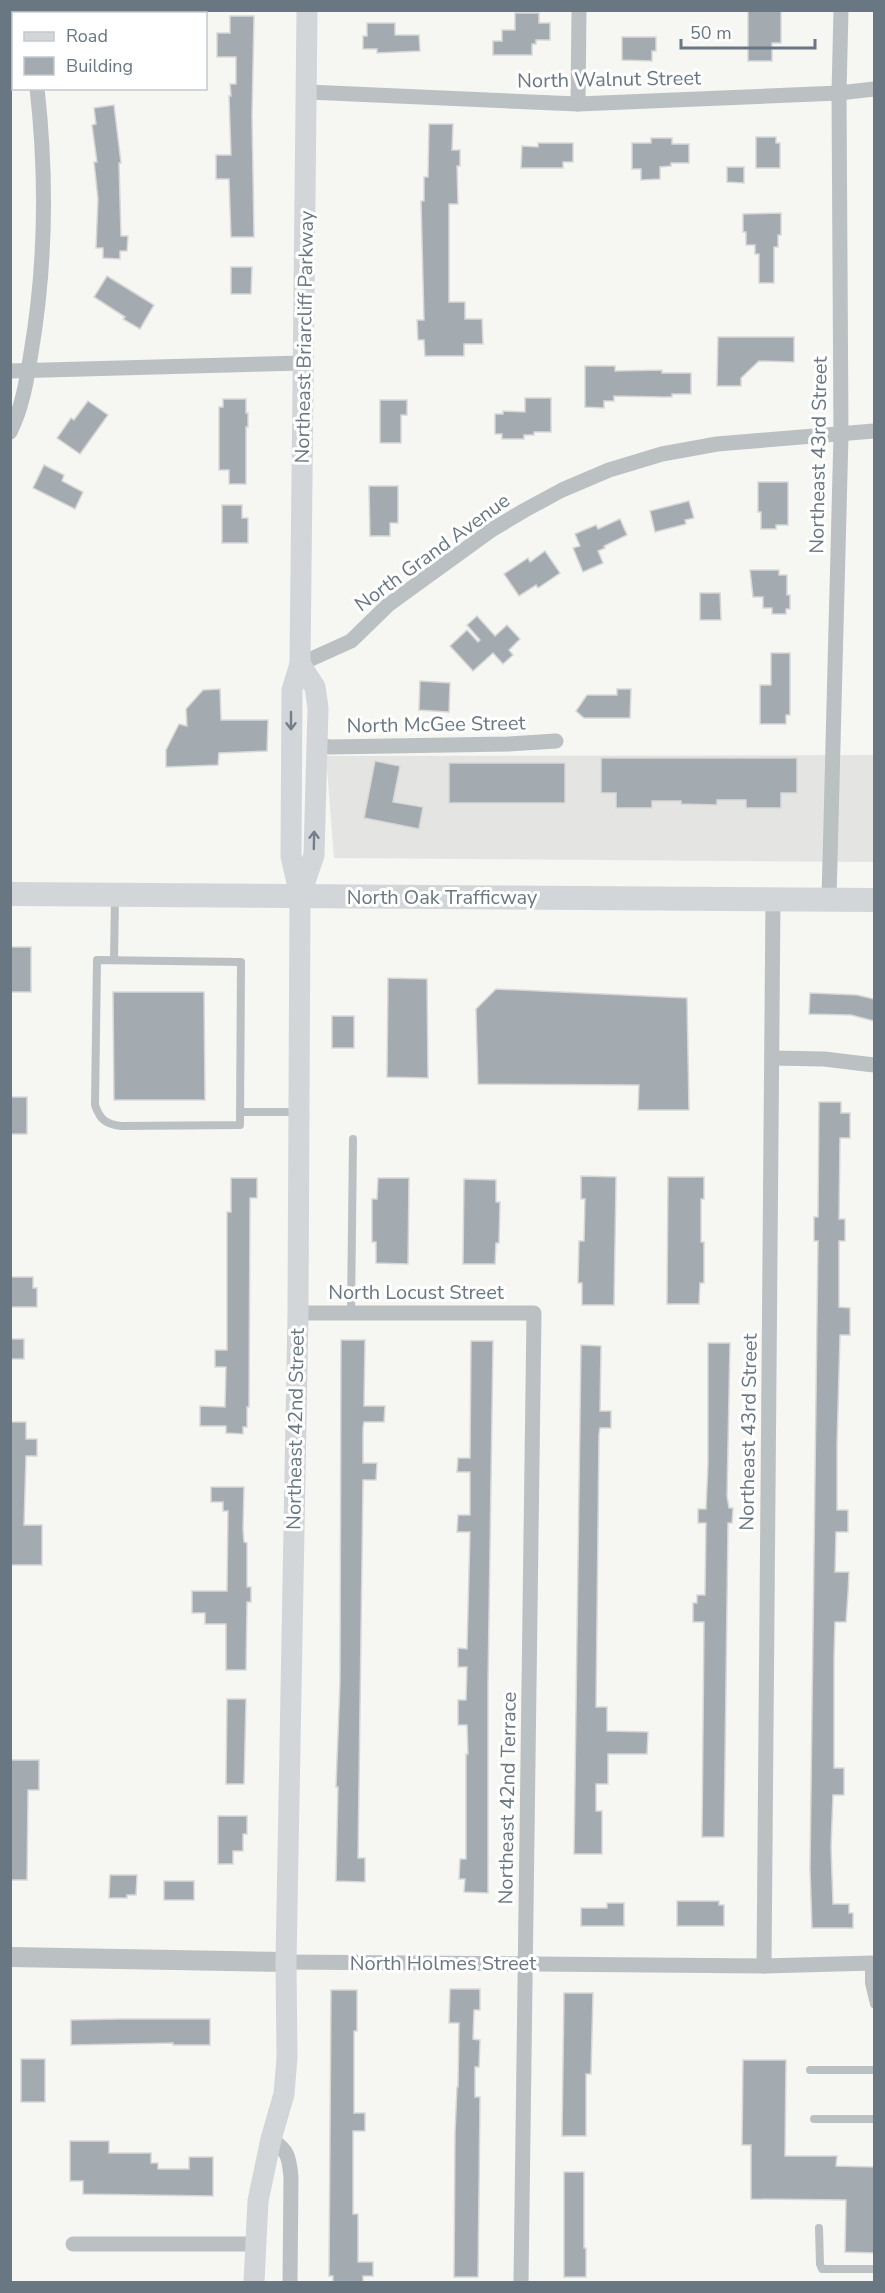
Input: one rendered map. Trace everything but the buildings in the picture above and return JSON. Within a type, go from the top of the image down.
[{"type":"main road","name":"Northeast Briarcliff Parkway","points":[[300,896],[291,856],[292,690],[300,664],[308,92],[307,10]]},
{"type":"main road","points":[[300,664],[315,687],[318,708],[314,855],[300,896]]},
{"type":"main road","name":"North Oak Trafficway","points":[[10,894],[874,900]]},
{"type":"main road","name":"Northeast 42nd Street","points":[[254,2283],[258,2201],[271,2139],[284,2094],[287,2058],[286,1962],[298,1313],[300,896]]},
{"type":"street","points":[[578,104],[579,10]]},
{"type":"street","name":"Northeast 43rd Street","points":[[829,899],[841,435],[839,93],[841,10]]},
{"type":"street","name":"North Walnut Street","points":[[308,92],[578,104],[839,93],[874,89]]},
{"type":"street","points":[[10,432],[15,423],[28,371],[37,317],[44,239],[44,156],[38,90]]},
{"type":"street","points":[[10,371],[303,363]]},
{"type":"street","name":"North Grand Avenue","points":[[300,664],[351,641],[388,605],[501,525],[562,490],[600,474],[662,454],[699,446],[874,431]]},
{"type":"street","name":"North McGee Street","points":[[317,745],[330,747],[556,741]]},
{"type":"street","name":"Northeast 43rd Street","points":[[764,1966],[773,899]]},
{"type":"street","points":[[772,1058],[824,1059],[874,1065]]},
{"type":"street","name":"North Locust Street","points":[[298,1313],[534,1313]]},
{"type":"street","name":"Northeast 42nd Terrace","points":[[521,2283],[534,1313]]},
{"type":"street","name":"North Holmes Street","points":[[10,1957],[764,1966],[872,1963]]},
{"type":"street","points":[[271,2139],[285,2149],[290,2160],[290,2283]]},
{"type":"street","points":[[73,2244],[255,2244]]},
{"type":"lane","points":[[114,960],[115,895]]},
{"type":"lane","points":[[97,960],[114,960],[241,962],[240,1125],[121,1126],[108,1124],[99,1117],[95,1105],[97,960]]},
{"type":"lane","points":[[240,1112],[299,1112]]},
{"type":"lane","points":[[351,1313],[353,1139]]},
{"type":"lane","points":[[872,1963],[869,1983],[874,2004]]},
{"type":"lane","points":[[810,2070],[874,2070]]},
{"type":"lane","points":[[814,2119],[874,2119]]},
{"type":"lane","points":[[819,2228],[822,2269],[874,2269]]},
{"type":"shaded area","points":[[874,755],[874,862],[334,858],[326,756]]}]
